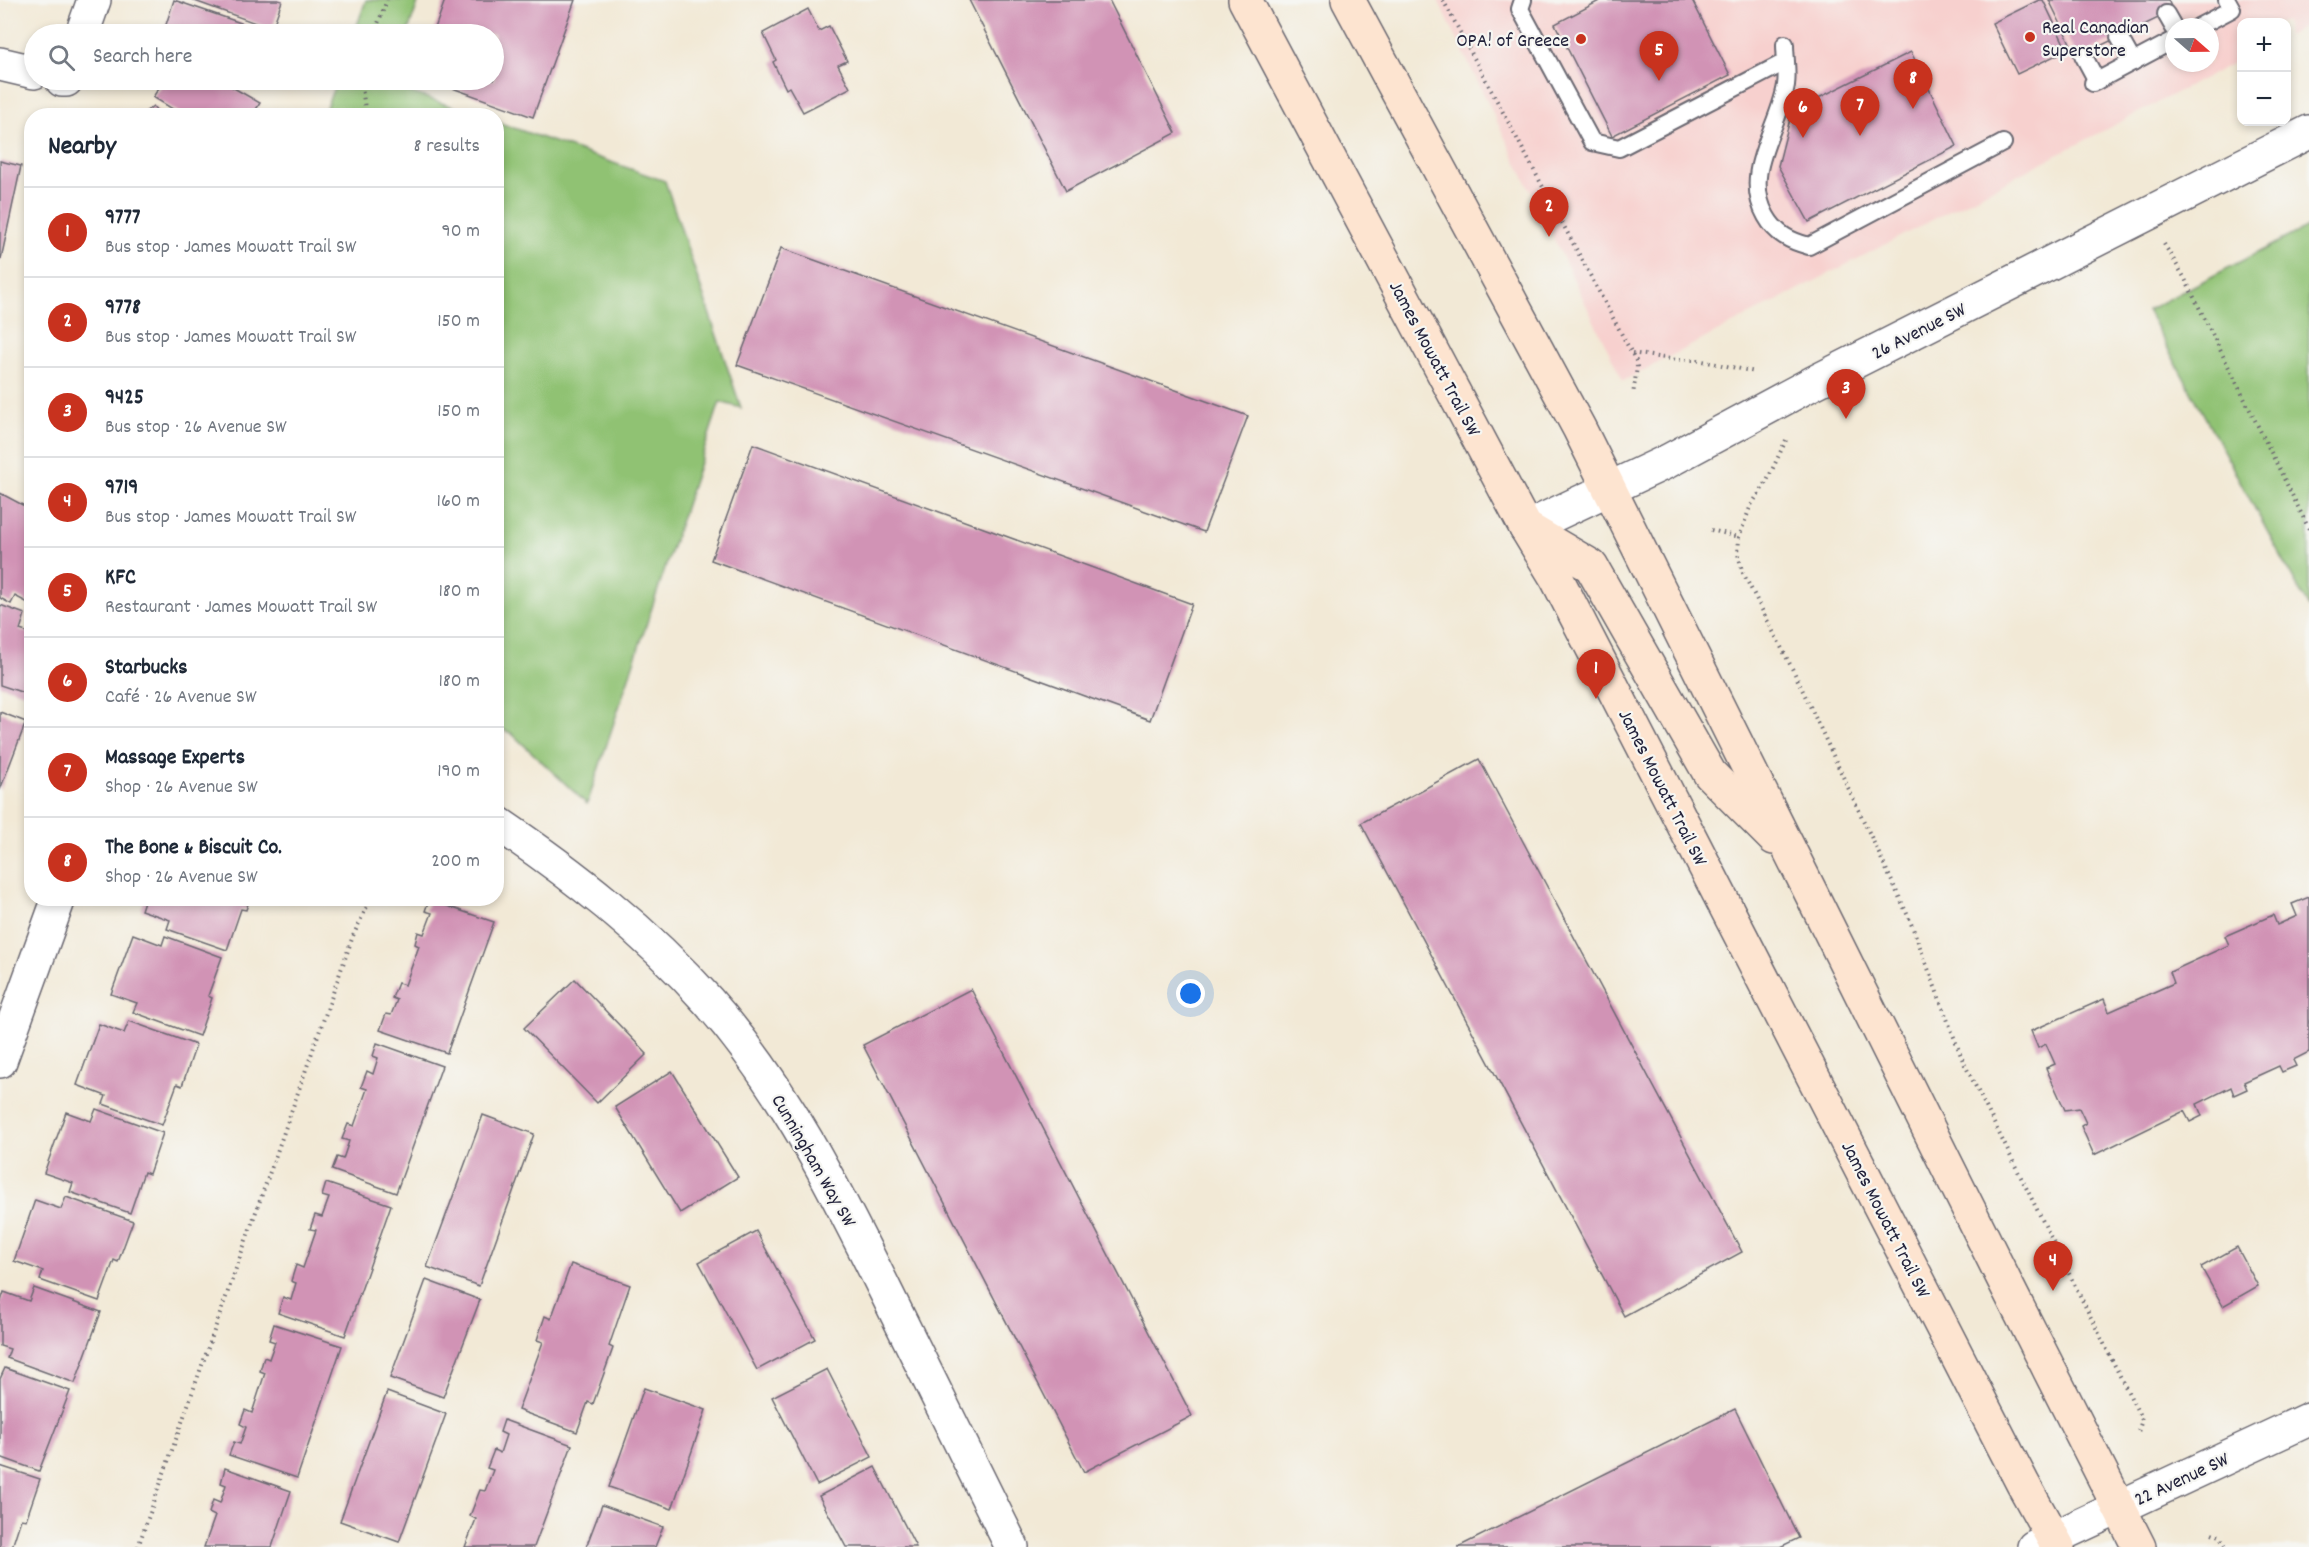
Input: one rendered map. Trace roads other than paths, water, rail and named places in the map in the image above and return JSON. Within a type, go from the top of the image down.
[{"type":"main road","name":"James Mowatt Trail SW","points":[[1245,0],[1526,528],[1557,579],[2018,1474],[2049,1544]]},
{"type":"main road","points":[[1343,0],[1355,14],[1574,417],[2139,1547]]},
{"type":"main road","points":[[1526,528],[1591,566],[1710,774],[1796,860]]},
{"type":"street","points":[[86,24],[94,0]]},
{"type":"street","points":[[0,64],[24,70]]},
{"type":"street","name":"26 Avenue SW","points":[[1526,528],[1668,460],[1813,383],[2309,132]]},
{"type":"street","name":"Cunningham Way SW","points":[[504,828],[592,891],[648,940],[708,1001],[791,1112],[830,1178],[1012,1547]]},
{"type":"street","points":[[0,1061],[55,906]]},
{"type":"street","name":"22 Avenue SW","points":[[2049,1544],[2119,1507],[2309,1419]]},
{"type":"lane","points":[[1523,0],[1520,9],[1592,142],[1619,148],[1785,62]]},
{"type":"lane","points":[[2215,18],[2232,9],[2227,0]]},
{"type":"lane","points":[[2119,37],[2133,62]]},
{"type":"lane","points":[[1785,44],[1786,84],[1756,178],[1758,203],[1771,226],[1790,241],[1809,246],[2003,143]]},
{"type":"lane","points":[[2083,55],[2095,82],[2165,45]]},
{"type":"place","name":"Real Canadian Superstore","points":[[2030,37]]},
{"type":"place","name":"OPA! of Greece","points":[[1581,39]]},
{"type":"place","name":"KFC","points":[[1659,81]]},
{"type":"place","name":"The Bone & Biscuit Co.","points":[[1913,109]]},
{"type":"place","name":"Massage Experts","points":[[1860,136]]},
{"type":"place","name":"Starbucks","points":[[1803,138]]},
{"type":"place","name":"9778","points":[[1549,237]]},
{"type":"place","name":"9425","points":[[1846,419]]},
{"type":"place","name":"9777","points":[[1596,699]]},
{"type":"place","name":"9719","points":[[2053,1291]]}]
